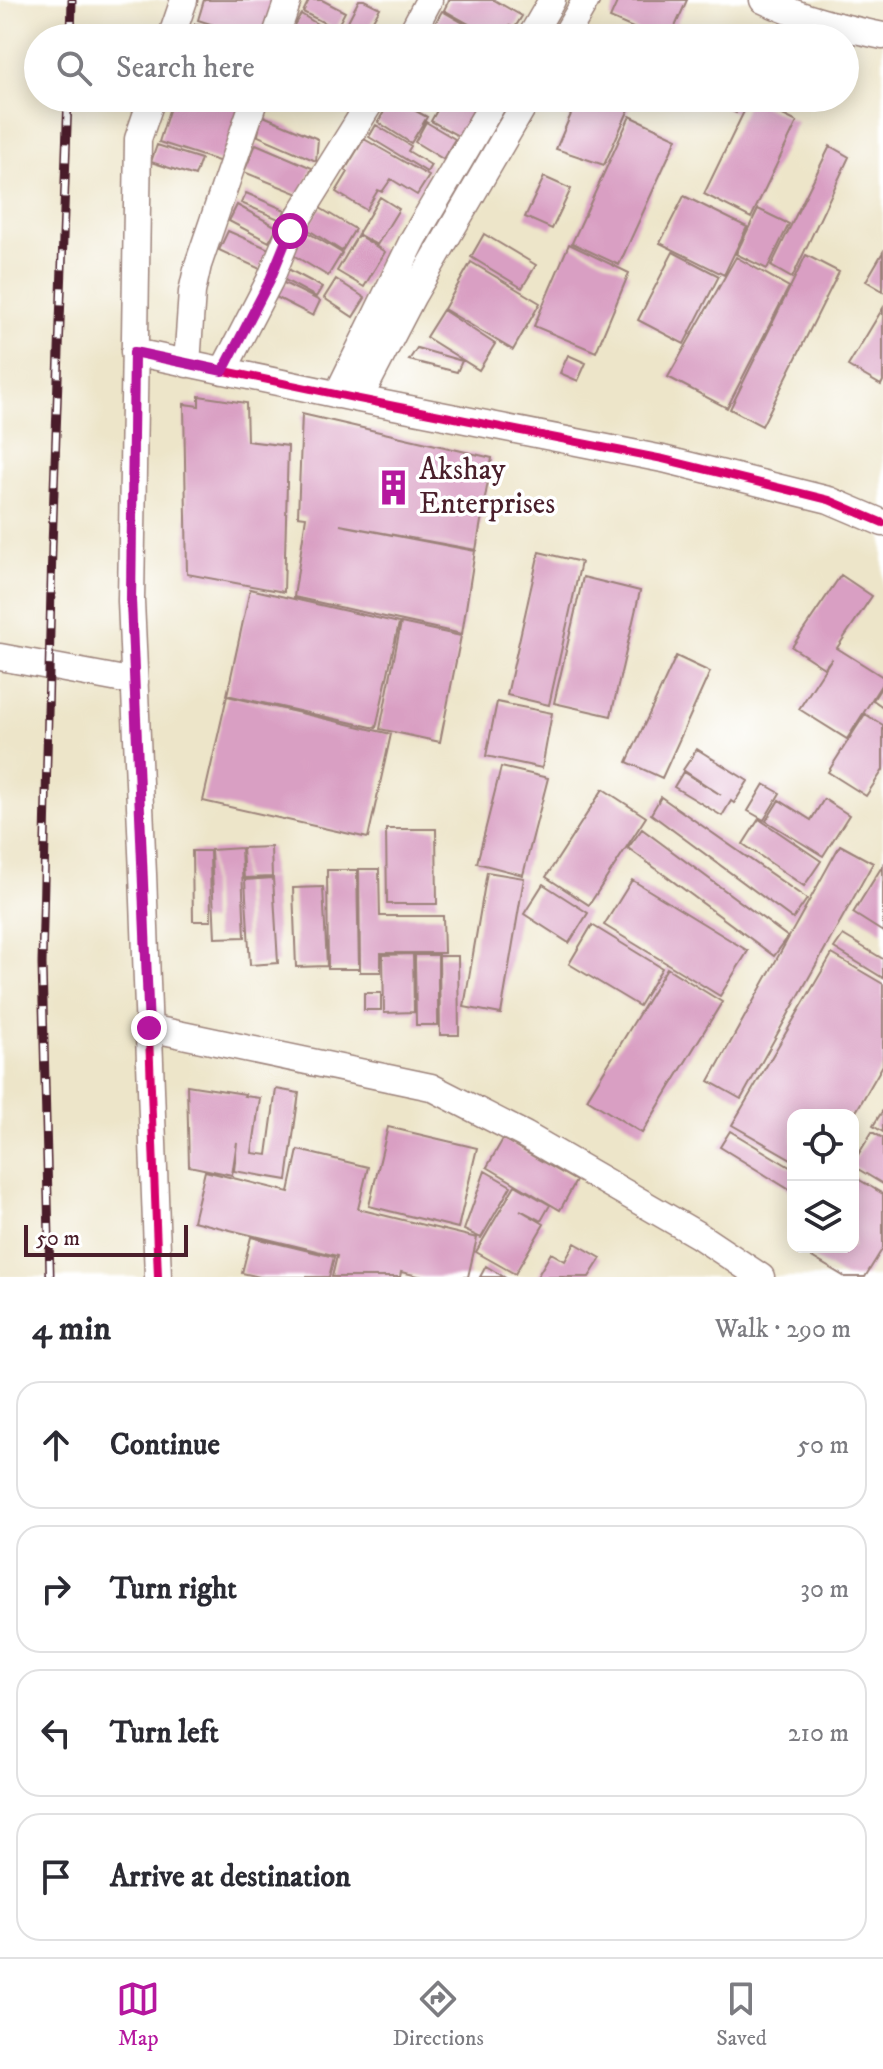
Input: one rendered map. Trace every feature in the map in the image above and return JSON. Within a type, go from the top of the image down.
[{"type":"street","points":[[176,24],[184,0]]},
{"type":"street","points":[[280,24],[288,0]]},
{"type":"street","points":[[416,24],[429,0]]},
{"type":"street","points":[[538,24],[552,0]]},
{"type":"street","points":[[572,24],[586,0]]},
{"type":"street","points":[[763,0],[783,10],[828,24]]},
{"type":"street","points":[[859,32],[883,36]]},
{"type":"street","points":[[147,112],[138,139],[131,601],[158,1277]]},
{"type":"street","points":[[187,364],[192,292],[198,265],[250,112]]},
{"type":"street","points":[[223,371],[270,280],[290,231],[364,112]]},
{"type":"street","points":[[348,397],[414,238],[488,112]]},
{"type":"street","points":[[348,397],[412,297],[520,112]]},
{"type":"street","points":[[134,352],[663,459],[829,500],[883,523]]},
{"type":"street","points":[[0,657],[135,682]]},
{"type":"street","points":[[149,1028],[431,1087],[525,1135],[698,1235],[761,1277]]},
{"type":"building","points":[[204,0],[286,0],[278,24],[210,24],[198,20]]},
{"type":"building","points":[[309,0],[322,0],[345,12],[339,24],[326,24],[303,12]]},
{"type":"building","points":[[359,0],[380,8],[371,24],[346,24]]},
{"type":"building","points":[[449,0],[494,0],[522,16],[517,24],[469,24],[444,10]]},
{"type":"building","points":[[618,0],[687,0],[676,24],[624,24],[610,18]]},
{"type":"building","points":[[442,11],[465,24],[435,24]]},
{"type":"building","points":[[301,14],[317,24],[295,24]]},
{"type":"building","points":[[169,112],[247,112],[231,165],[159,142]]},
{"type":"building","points":[[384,112],[418,112],[427,117],[411,143],[378,122]]},
{"type":"building","points":[[436,112],[475,112],[460,137],[431,121]]},
{"type":"building","points":[[572,112],[628,112],[604,165],[556,149]]},
{"type":"building","points":[[744,112],[777,112],[797,122],[751,218],[704,194]]},
{"type":"building","points":[[261,115],[318,139],[316,161],[258,136]]},
{"type":"building","points":[[630,116],[677,138],[619,265],[572,243]]},
{"type":"building","points":[[426,122],[455,139],[443,159],[415,142]]},
{"type":"building","points":[[376,125],[411,146],[408,151],[431,165],[427,172],[369,137]]},
{"type":"building","points":[[364,139],[429,176],[417,195],[391,179],[382,192],[378,190],[366,210],[336,192]]},
{"type":"building","points":[[256,144],[312,168],[301,195],[244,172]]},
{"type":"building","points":[[157,145],[201,159],[195,176],[151,162]]},
{"type":"building","points":[[830,146],[849,157],[792,278],[771,266]]},
{"type":"building","points":[[544,177],[571,189],[552,229],[525,217]]},
{"type":"building","points":[[246,193],[285,210],[281,220],[241,203]]},
{"type":"building","points":[[684,196],[747,227],[724,275],[660,243]]},
{"type":"building","points":[[380,197],[399,209],[377,245],[358,234]]},
{"type":"building","points":[[237,205],[277,227],[269,242],[229,221]]},
{"type":"building","points":[[320,208],[355,229],[342,251],[307,229]]},
{"type":"building","points":[[758,209],[789,224],[767,269],[736,254]]},
{"type":"building","points":[[302,229],[342,253],[328,276],[288,252]]},
{"type":"building","points":[[228,231],[269,249],[260,269],[219,250]]},
{"type":"building","points":[[484,234],[536,265],[522,288],[471,257]]},
{"type":"building","points":[[358,235],[385,252],[364,287],[337,271]]},
{"type":"building","points":[[569,244],[629,273],[596,352],[534,326]]},
{"type":"building","points":[[673,252],[719,276],[684,344],[638,320]]},
{"type":"building","points":[[883,252],[883,291],[866,281]]},
{"type":"building","points":[[806,255],[839,272],[762,426],[730,409]]},
{"type":"building","points":[[736,257],[789,287],[727,408],[668,377]]},
{"type":"building","points":[[471,262],[540,303],[513,350],[444,309]]},
{"type":"building","points":[[288,269],[322,287],[316,297],[283,279]]},
{"type":"building","points":[[336,279],[365,298],[353,317],[324,298]]},
{"type":"building","points":[[282,282],[320,301],[313,316],[274,296]]},
{"type":"building","points":[[883,308],[883,381],[881,385],[848,366]]},
{"type":"building","points":[[443,310],[495,344],[479,370],[426,337]]},
{"type":"building","points":[[417,348],[462,361],[457,372],[409,360]]},
{"type":"building","points":[[568,355],[586,363],[578,381],[560,373]]},
{"type":"building","points":[[199,396],[246,403],[247,441],[288,446],[284,592],[187,574],[184,404],[199,406]]},
{"type":"building","points":[[302,414],[492,458],[476,550],[340,525],[475,551],[462,634],[294,597],[306,517],[298,516]]},
{"type":"building","points":[[539,552],[581,562],[549,705],[507,695]]},
{"type":"building","points":[[841,575],[872,596],[837,648],[883,677],[883,682],[847,739],[799,709],[832,658],[824,668],[792,647]]},
{"type":"building","points":[[583,577],[640,591],[611,716],[554,703]]},
{"type":"building","points":[[250,589],[399,623],[376,728],[227,695]]},
{"type":"building","points":[[401,623],[461,636],[440,742],[380,729]]},
{"type":"building","points":[[676,656],[710,672],[662,778],[627,762]]},
{"type":"building","points":[[883,685],[883,707],[873,700]]},
{"type":"building","points":[[227,696],[391,734],[368,838],[203,801]]},
{"type":"building","points":[[497,702],[552,713],[542,768],[486,756]]},
{"type":"building","points":[[865,714],[883,725],[883,770],[866,796],[828,772]]},
{"type":"building","points":[[697,749],[748,781],[722,816],[674,787],[683,772],[721,795],[683,770]]},
{"type":"building","points":[[501,767],[548,778],[523,875],[477,863]]},
{"type":"building","points":[[764,784],[780,793],[764,820],[748,811]]},
{"type":"building","points":[[603,789],[646,817],[589,905],[546,877]]},
{"type":"building","points":[[661,797],[807,899],[793,919],[651,814]]},
{"type":"building","points":[[824,799],[849,815],[823,856],[766,821],[779,800],[811,820]]},
{"type":"building","points":[[759,819],[821,861],[804,886],[743,844]]},
{"type":"building","points":[[386,829],[436,829],[437,904],[387,904]]},
{"type":"building","points":[[642,829],[788,937],[774,956],[628,848]]},
{"type":"building","points":[[840,845],[873,863],[741,1099],[709,1081]]},
{"type":"building","points":[[271,847],[272,877],[244,878],[242,848]]},
{"type":"building","points":[[241,848],[245,937],[215,938],[211,850]]},
{"type":"building","points":[[192,851],[210,851],[211,921],[193,921]]},
{"type":"building","points":[[883,865],[883,932],[853,913]]},
{"type":"building","points":[[359,869],[379,869],[380,916],[443,916],[444,953],[381,953],[381,972],[360,972]]},
{"type":"building","points":[[327,870],[357,870],[359,969],[328,969]]},
{"type":"building","points":[[487,872],[524,878],[501,1014],[464,1007]]},
{"type":"building","points":[[273,878],[278,963],[250,965],[245,880]]},
{"type":"building","points":[[632,880],[748,951],[720,996],[604,925]]},
{"type":"building","points":[[543,884],[588,913],[569,943],[524,914]]},
{"type":"building","points":[[323,887],[327,966],[296,967],[293,888]]},
{"type":"building","points":[[592,925],[662,968],[639,1006],[569,964]]},
{"type":"building","points":[[843,935],[883,959],[883,978],[834,948]]},
{"type":"building","points":[[413,954],[414,1012],[384,1013],[383,955]]},
{"type":"building","points":[[832,954],[883,984],[883,1065],[857,1109],[787,1109],[787,1157],[732,1125]]},
{"type":"building","points":[[415,955],[438,955],[438,1025],[416,1025]]},
{"type":"building","points":[[439,956],[458,956],[459,1035],[440,1035]]},
{"type":"building","points":[[667,968],[722,1002],[642,1133],[587,1099]]},
{"type":"building","points":[[364,993],[381,993],[381,1010],[364,1010]]},
{"type":"building","points":[[187,1085],[260,1098],[252,1153],[267,1155],[276,1089],[299,1093],[287,1180],[234,1171],[237,1142],[232,1175],[189,1166]]},
{"type":"building","points":[[883,1110],[883,1132],[873,1126]]},
{"type":"building","points":[[388,1127],[477,1148],[458,1228],[369,1206]]},
{"type":"building","points":[[730,1131],[787,1165],[787,1188],[720,1147]]},
{"type":"building","points":[[872,1132],[883,1138],[883,1184],[859,1170],[859,1153]]},
{"type":"building","points":[[503,1139],[576,1181],[560,1210],[487,1167]]},
{"type":"building","points":[[298,1150],[368,1167],[358,1209],[477,1238],[468,1277],[423,1277],[401,1272],[400,1277],[332,1277],[337,1256],[193,1221],[205,1171],[289,1192]]},
{"type":"building","points":[[485,1171],[511,1186],[481,1238],[464,1230]]},
{"type":"building","points":[[859,1180],[883,1194],[883,1248],[865,1277],[845,1277],[805,1253],[859,1253]]},
{"type":"building","points":[[515,1185],[550,1205],[541,1221],[520,1210],[544,1224],[515,1274],[476,1252]]},
{"type":"building","points":[[251,1237],[334,1257],[329,1277],[260,1277],[242,1273]]},
{"type":"building","points":[[575,1243],[601,1258],[589,1277],[537,1277],[551,1253],[565,1261]]},
{"type":"building","points":[[486,1266],[504,1277],[480,1277]]},
{"type":"railway","points":[[71,24],[72,0]]},
{"type":"railway","points":[[50,1277],[42,964],[52,547],[68,112]]},
{"type":"cycle path","points":[[158,1277],[131,601],[134,352],[663,459],[829,500],[883,523]]},
{"type":"place","name":"Akshay Enterprises","points":[[393,487]]},
{"type":"route","points":[[149,1028],[131,601],[134,352],[223,371],[270,280],[290,231]]}]
